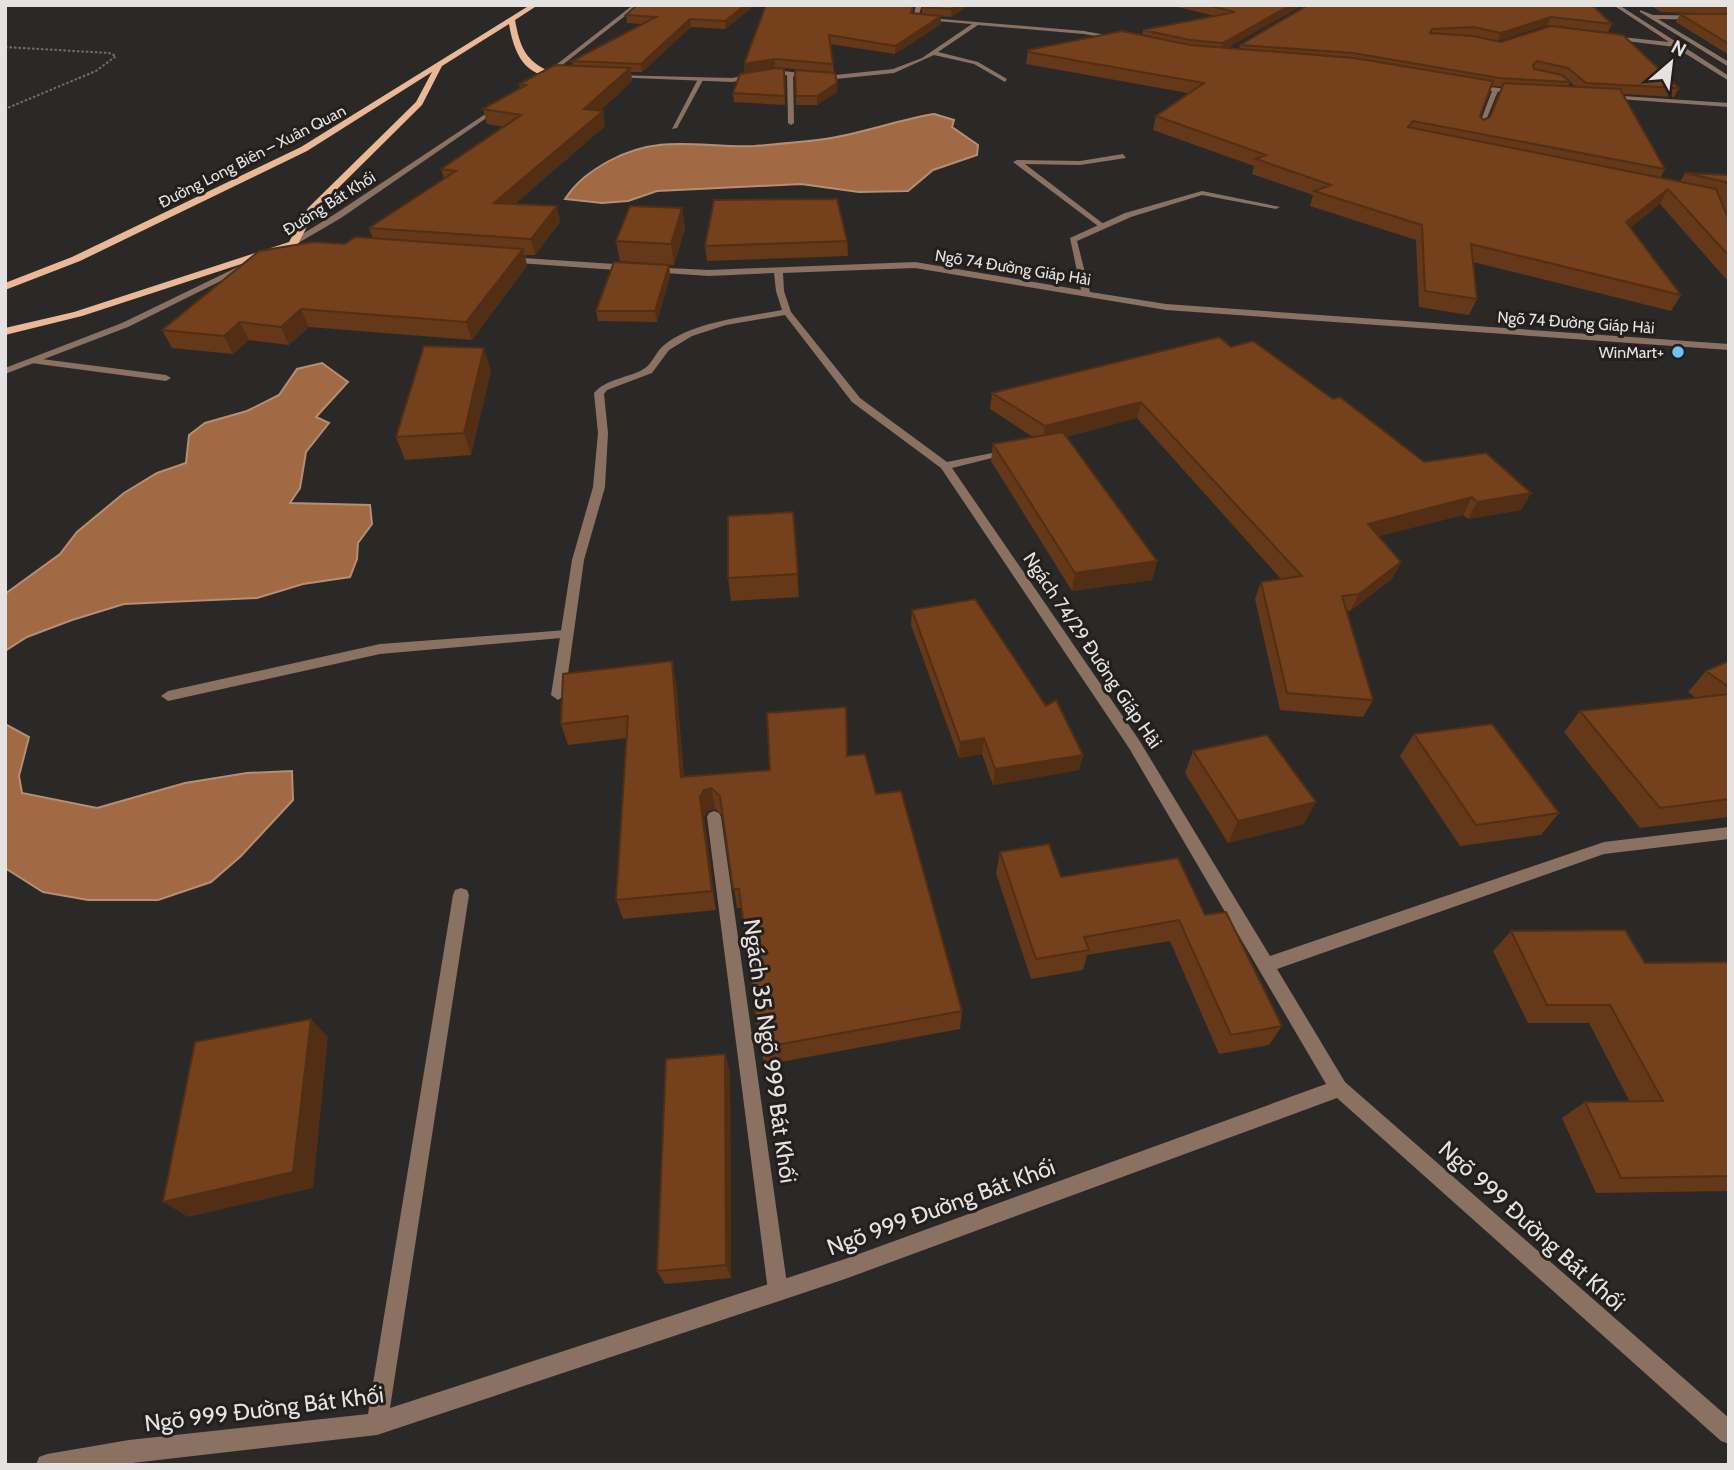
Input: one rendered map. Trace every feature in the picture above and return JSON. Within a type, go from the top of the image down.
[{"type":"main road","name":"Đường Long Biên – Xuân Quan","points":[[5,287],[76,259],[304,149],[535,5]]},
{"type":"main road","points":[[512,20],[516,49],[533,67],[548,74]]},
{"type":"main road","points":[[5,332],[78,314],[293,244],[311,210],[419,103],[440,65]]},
{"type":"street","points":[[537,81],[637,5]]},
{"type":"street","points":[[919,5],[915,18],[1030,29],[1081,30],[1121,39]]},
{"type":"street","points":[[1615,5],[1729,79]]},
{"type":"street","points":[[1632,5],[1728,64]]},
{"type":"street","points":[[1651,17],[1729,18]]},
{"type":"street","points":[[599,76],[732,80],[775,72],[826,78],[894,71],[933,53],[977,23]]},
{"type":"street","points":[[1599,36],[1676,45]]},
{"type":"street","points":[[933,53],[976,63],[1005,80]]},
{"type":"street","points":[[548,74],[561,74]]},
{"type":"street","points":[[789,74],[791,123]]},
{"type":"street","points":[[674,128],[700,80]]},
{"type":"street","points":[[1468,86],[1531,93]]},
{"type":"street","points":[[1479,130],[1495,91]]},
{"type":"street","points":[[1594,97],[1729,105]]},
{"type":"street","name":"Đường Bát Khối","points":[[5,371],[125,325],[293,244],[504,104]]},
{"type":"street","points":[[1102,227],[1017,162],[1080,163],[1123,156]]},
{"type":"street","points":[[1086,293],[1073,240],[1128,215],[1202,193],[1276,207]]},
{"type":"street","points":[[293,244],[306,245]]},
{"type":"street","name":"Ngõ 74 Đường Giáp Hải","points":[[502,260],[709,273],[915,265],[1166,307],[1729,347]]},
{"type":"street","name":"Ngách 74/29 Đường Giáp Hải","points":[[778,270],[780,291],[788,312],[856,400],[945,466],[1134,744],[1339,1088]]},
{"type":"street","points":[[558,695],[578,560],[599,487],[603,433],[599,393],[604,388],[649,371],[666,348],[689,334],[724,323],[788,312]]},
{"type":"street","points":[[34,361],[166,378]]},
{"type":"street","points":[[945,466],[1013,450]]},
{"type":"street","points":[[169,696],[380,649],[567,634]]},
{"type":"street","name":"Ngách 35 Ngõ 999 Bát Khối","points":[[714,817],[778,1291]]},
{"type":"street","points":[[1266,965],[1604,848],[1729,833]]},
{"type":"street","points":[[377,1424],[461,895]]},
{"type":"street","name":"Ngõ 999 Đường Bát Khối","points":[[47,1465],[129,1451],[377,1424],[845,1269],[1339,1088],[1729,1433]]},
{"type":"path","points":[[5,47],[109,53],[116,56],[96,71],[5,109]]},
{"type":"shaded area","points":[[934,114],[954,120],[952,127],[978,145],[977,155],[933,170],[908,191],[859,192],[801,184],[657,191],[628,201],[602,203],[565,199],[579,182],[596,169],[628,152],[646,147],[664,144],[755,146],[816,140]]},
{"type":"shaded area","points":[[322,363],[348,382],[316,417],[329,423],[306,452],[300,488],[290,503],[370,505],[372,524],[358,543],[357,559],[350,577],[303,584],[257,598],[124,604],[27,637],[5,651],[5,594],[60,554],[77,532],[124,493],[157,473],[186,463],[189,435],[205,423],[247,411],[279,395],[297,369]]},
{"type":"shaded area","points":[[5,724],[29,737],[19,776],[22,793],[97,808],[185,783],[247,773],[292,771],[293,800],[241,856],[211,882],[158,900],[88,900],[43,892],[5,868]]},
{"type":"building","points":[[637,5],[745,5],[725,21],[690,19],[641,64],[572,61],[656,17],[626,15]]},
{"type":"building","points":[[766,5],[913,5],[911,13],[941,16],[895,46],[829,35],[833,64],[775,59],[744,64]]},
{"type":"building","points":[[922,5],[958,5],[951,9]]},
{"type":"building","points":[[1206,5],[1291,5],[1223,43],[1190,40],[1143,30],[1235,12]]},
{"type":"building","points":[[1308,5],[1592,5],[1612,24],[1551,17],[1501,33],[1473,27],[1432,29],[1430,33],[1473,36],[1501,42],[1551,26],[1623,35],[1679,88],[1586,83],[1568,68],[1537,61],[1533,65],[1534,69],[1562,75],[1570,82],[1499,78],[1353,53],[1240,45]]},
{"type":"building","points":[[1680,14],[1729,14],[1729,44]]},
{"type":"building","points":[[1122,31],[1190,45],[1354,58],[1493,81],[1480,116],[1483,120],[1490,117],[1504,83],[1620,89],[1665,169],[1413,121],[1408,127],[1716,189],[1729,220],[1729,256],[1668,189],[1626,222],[1681,295],[1471,244],[1477,299],[1425,291],[1422,225],[1314,191],[1331,185],[1256,159],[1266,155],[1156,116],[1204,83],[1028,52]]},
{"type":"building","points":[[555,65],[630,68],[584,109],[603,111],[494,203],[557,206],[531,239],[369,228],[456,171],[441,169],[521,115],[483,109],[526,85],[519,84]]},
{"type":"building","points":[[784,69],[785,96],[733,93],[740,74]]},
{"type":"building","points":[[795,70],[835,73],[837,83],[817,96],[796,96]]},
{"type":"building","points":[[1685,173],[1729,175],[1729,188],[1726,182]]},
{"type":"building","points":[[837,199],[847,241],[705,246],[714,200]]},
{"type":"building","points":[[630,206],[682,208],[671,244],[616,241]]},
{"type":"building","points":[[355,237],[523,249],[466,322],[301,309],[281,327],[240,322],[224,336],[162,330],[259,251],[313,242],[345,244]]},
{"type":"building","points":[[614,262],[669,265],[655,311],[596,311]]},
{"type":"building","points":[[1219,337],[1231,347],[1253,341],[1333,399],[1340,397],[1424,462],[1486,453],[1531,493],[1477,502],[1472,497],[1368,524],[1401,562],[1359,594],[1342,596],[1373,700],[1287,693],[1261,582],[1302,576],[1141,402],[1045,426],[992,393]]},
{"type":"building","points":[[424,346],[484,348],[464,433],[396,437]]},
{"type":"building","points":[[1063,432],[1157,561],[1075,573],[993,444]]},
{"type":"building","points":[[793,512],[798,574],[728,578],[728,516]]},
{"type":"building","points":[[975,599],[1046,706],[1056,700],[1083,755],[995,769],[984,738],[960,742],[912,610]]},
{"type":"building","points":[[672,661],[681,777],[770,770],[767,713],[846,707],[847,756],[865,754],[876,794],[901,791],[962,1011],[760,1048],[739,889],[733,889],[720,796],[711,788],[704,790],[700,797],[712,891],[616,900],[628,716],[561,724],[563,674]]},
{"type":"building","points":[[1729,661],[1729,687],[1706,671]]},
{"type":"building","points":[[1729,694],[1729,799],[1660,808],[1580,711]]},
{"type":"building","points":[[1492,724],[1559,813],[1476,825],[1414,734]]},
{"type":"building","points":[[1267,735],[1316,802],[1238,821],[1193,751]]},
{"type":"building","points":[[1049,844],[1061,877],[1178,858],[1205,915],[1226,912],[1282,1026],[1231,1035],[1179,920],[1084,937],[1089,950],[1036,959],[1000,852]]},
{"type":"building","points":[[1625,930],[1645,963],[1729,962],[1729,1176],[1621,1178],[1585,1102],[1663,1101],[1610,1005],[1547,1005],[1511,931]]},
{"type":"building","points":[[311,1019],[293,1172],[163,1202],[195,1042]]},
{"type":"building","points":[[725,1054],[726,1265],[657,1271],[666,1059]]},
{"type":"place","name":"WinMart+","points":[[1678,352]]}]
